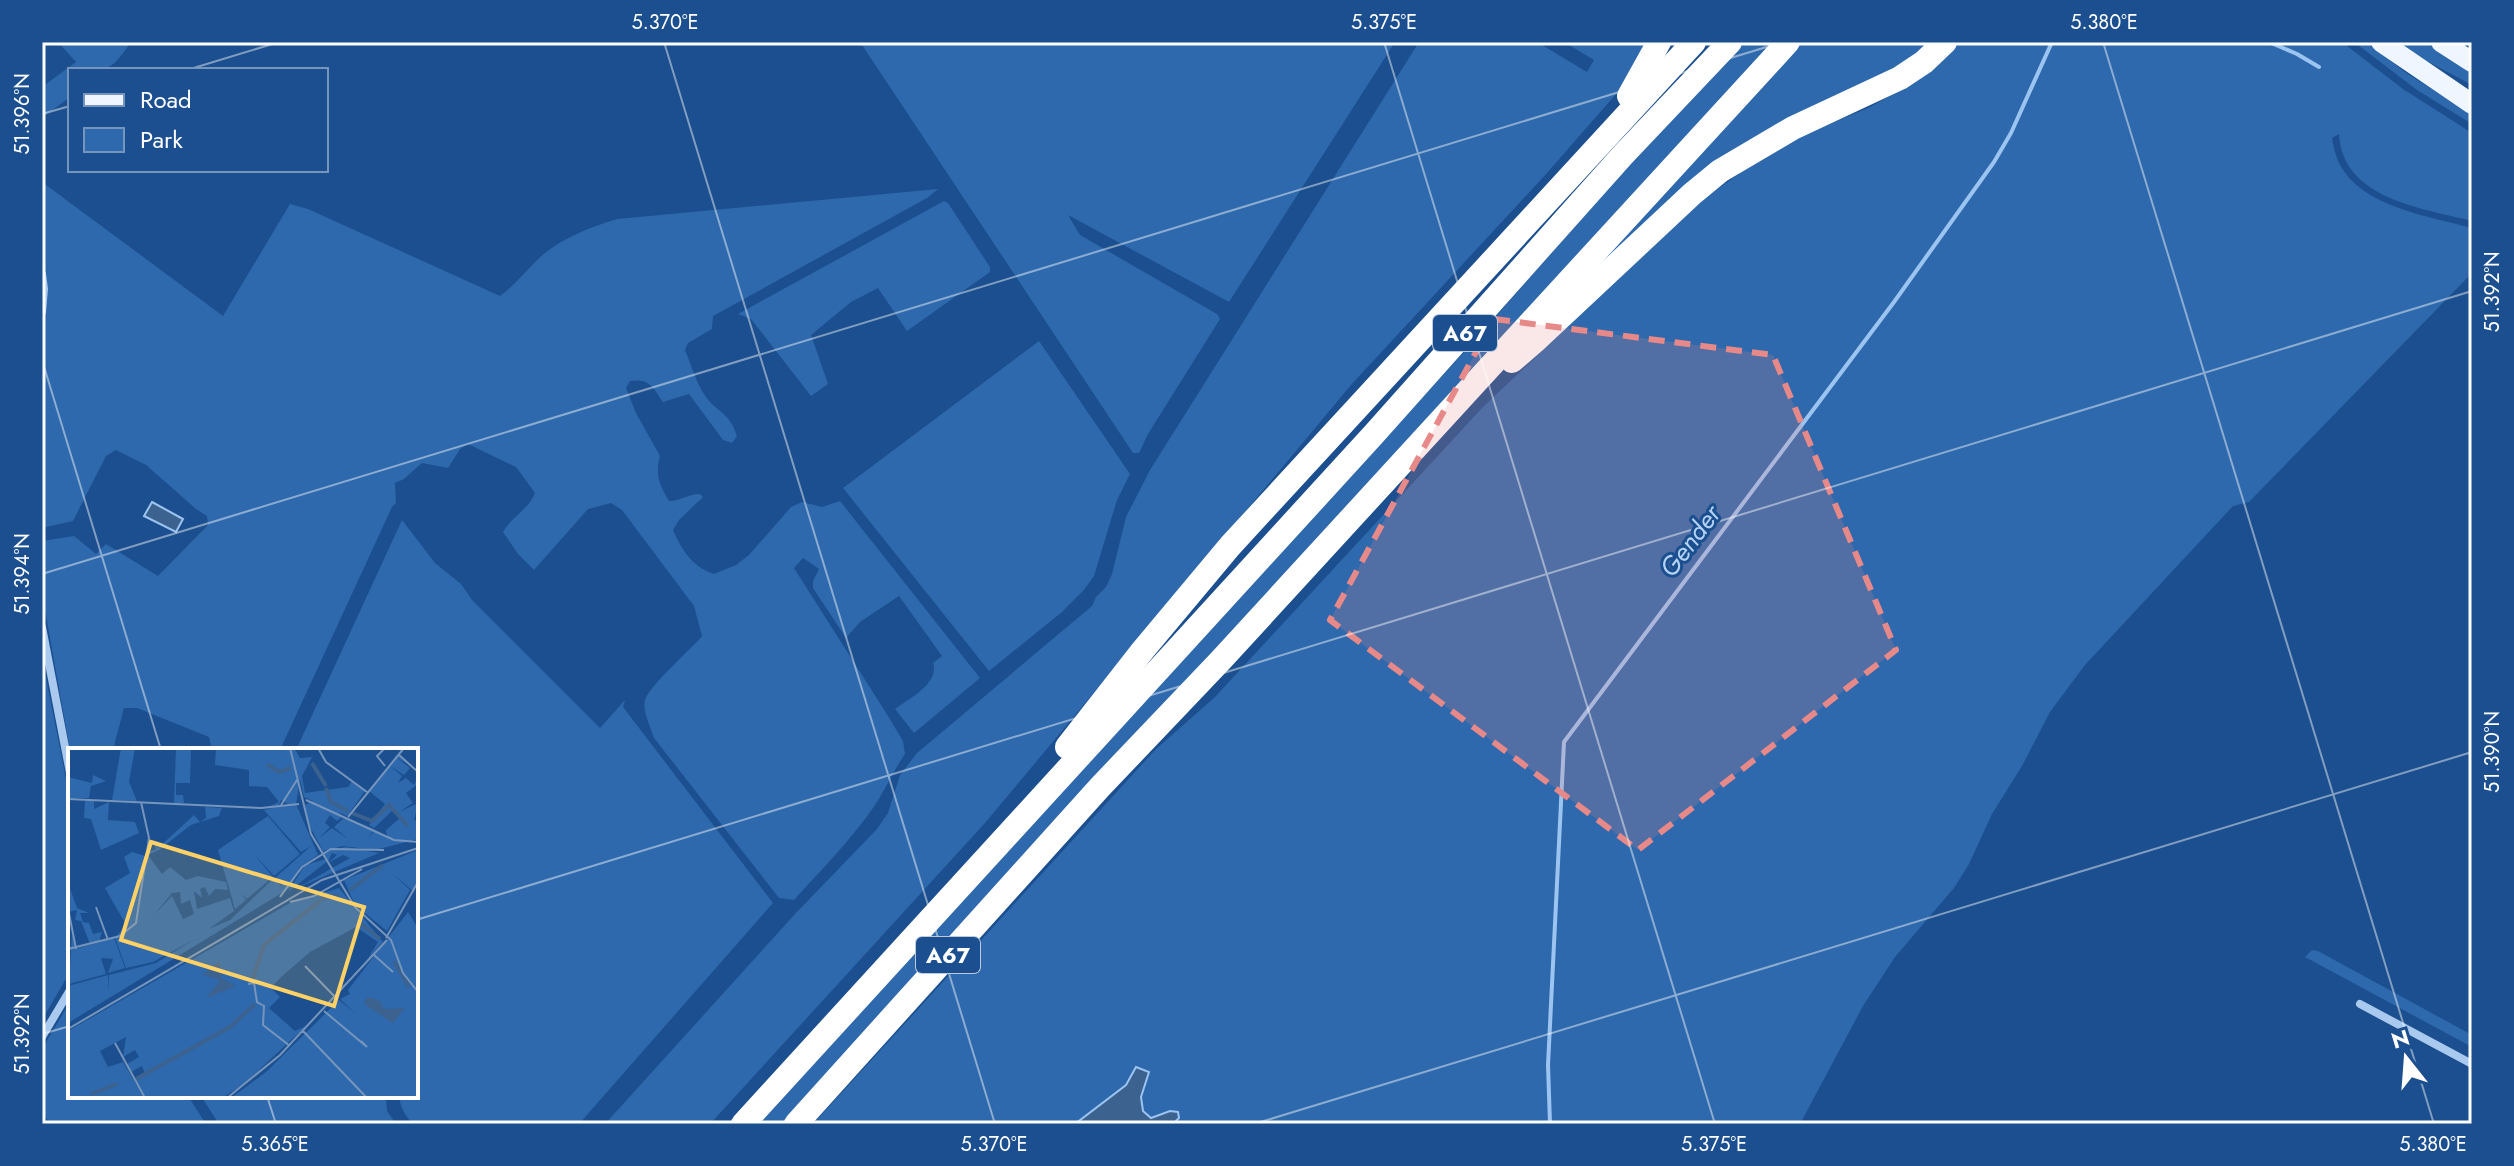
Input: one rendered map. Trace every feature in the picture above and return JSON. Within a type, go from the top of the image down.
[{"type":"highway","name":"A67","points":[[1572,174],[1633,91],[1659,42]]},
{"type":"highway","name":"A67","points":[[1012,828],[1065,749],[1230,546],[1694,42]]},
{"type":"highway","name":"A67","points":[[743,1124],[1374,434],[1622,156],[1730,42]]},
{"type":"highway","name":"A67","points":[[796,1124],[1100,787],[1221,660],[1788,42]]},
{"type":"highway","name":"A67","points":[[1445,415],[1534,342],[1720,171],[1793,128],[1900,78],[1924,62],[1945,42]]},
{"type":"main road","points":[[2381,42],[2472,104]]},
{"type":"main road","points":[[2441,42],[2472,62]]},
{"type":"street","points":[[42,274],[42,312]]},
{"type":"street","points":[[42,627],[68,763]]},
{"type":"street","points":[[42,1037],[68,993]]},
{"type":"street","points":[[2360,1004],[2472,1064]]},
{"type":"highlighted area","points":[[1494,319],[1773,355],[1896,650],[1638,850],[1330,620]]},
{"type":"green space","points":[[58,42],[131,42],[118,60],[106,68],[68,68],[68,98],[42,118],[42,87],[76,62]]},
{"type":"green space","points":[[860,42],[1395,42],[1229,302],[1068,215],[1080,235],[1217,314],[1220,319],[1139,453],[1133,453]]},
{"type":"green space","points":[[1419,42],[1537,42],[1587,72],[1594,60],[1564,42],[1651,42],[1630,78],[1547,173],[1351,385],[985,823],[710,1124],[605,1124],[795,914],[877,829],[888,813],[900,775],[917,753],[1092,606],[1112,574],[1126,517],[1150,470]]},
{"type":"green space","points":[[1742,42],[1776,42],[786,1124],[756,1124],[1478,337]]},
{"type":"green space","points":[[1803,42],[1938,42],[1927,52],[1791,124],[1569,297]]},
{"type":"green space","points":[[1961,42],[2342,42],[2403,89],[2472,133],[2472,221],[2409,205],[2369,187],[2354,173],[2344,156],[2339,134],[2332,138],[2342,168],[2366,192],[2400,208],[2472,228],[2472,273],[2249,502],[2233,506],[2085,665],[2050,712],[1954,888],[1895,957],[1863,1006],[1800,1124],[813,1124],[1156,749],[1215,697],[1483,407],[1702,200],[1743,171],[1806,134],[1870,107],[1910,85]]},
{"type":"green space","points":[[2354,42],[2366,42],[2405,72],[2472,115],[2472,124],[2417,90]]},
{"type":"green space","points":[[2391,42],[2425,42],[2472,73],[2472,85]]},
{"type":"green space","points":[[42,182],[223,316],[290,204],[308,209],[500,296],[537,260],[564,240],[617,219],[938,189],[927,198],[713,316],[712,329],[688,343],[685,350],[702,391],[734,429],[737,436],[732,443],[723,440],[689,394],[663,402],[646,382],[630,381],[626,388],[660,456],[659,479],[669,501],[696,494],[703,497],[673,530],[694,563],[714,574],[736,565],[749,555],[791,507],[802,502],[822,507],[840,501],[980,678],[914,733],[895,709],[928,684],[934,670],[933,663],[942,656],[899,596],[860,622],[846,638],[813,588],[819,569],[803,558],[794,568],[903,741],[905,754],[873,808],[794,900],[779,898],[654,738],[645,700],[662,677],[702,636],[694,606],[622,510],[611,503],[588,509],[534,570],[503,532],[535,493],[516,467],[468,444],[460,449],[448,468],[422,463],[395,483],[396,503],[281,748],[212,748],[209,737],[137,708],[124,708],[114,748],[70,748],[42,593],[42,541],[74,536],[96,554],[106,544],[158,576],[208,525],[207,516],[146,465],[116,450],[106,456],[73,521],[42,528]]},
{"type":"green space","points":[[944,201],[990,267],[990,272],[907,331],[878,288],[851,302],[811,335],[828,384],[811,396],[751,319],[738,314]]},
{"type":"green space","points":[[1039,341],[1130,474],[1117,500],[1094,576],[1062,612],[989,671],[843,488]]},
{"type":"green space","points":[[402,520],[435,563],[461,584],[472,600],[600,728],[625,700],[623,707],[773,903],[579,1124],[413,1124],[399,1098],[418,1098],[418,748],[297,748]]},
{"type":"green space","points":[[42,658],[68,789],[68,975],[42,1020]]},
{"type":"green space","points":[[2312,950],[2472,1035],[2472,1047],[2305,957]]},
{"type":"green space","points":[[68,1005],[68,1098],[189,1098],[206,1124],[50,1124],[42,1112],[42,1049]]},
{"type":"green space","points":[[202,1098],[386,1098],[387,1111],[396,1124],[219,1124]]},
{"type":"shaded area","points":[[152,502],[183,519],[176,532],[144,516]]},
{"type":"shaded area","points":[[1136,1067],[1149,1072],[1141,1097],[1143,1111],[1151,1118],[1170,1111],[1178,1112],[1179,1118],[1174,1123],[1075,1124],[1126,1085]]},
{"type":"waterway","name":"Gender","points":[[1550,1124],[1548,1065],[1564,742],[1894,302],[1994,162],[2011,133],[2052,42]]},
{"type":"waterway","points":[[2269,42],[2319,67]]}]
